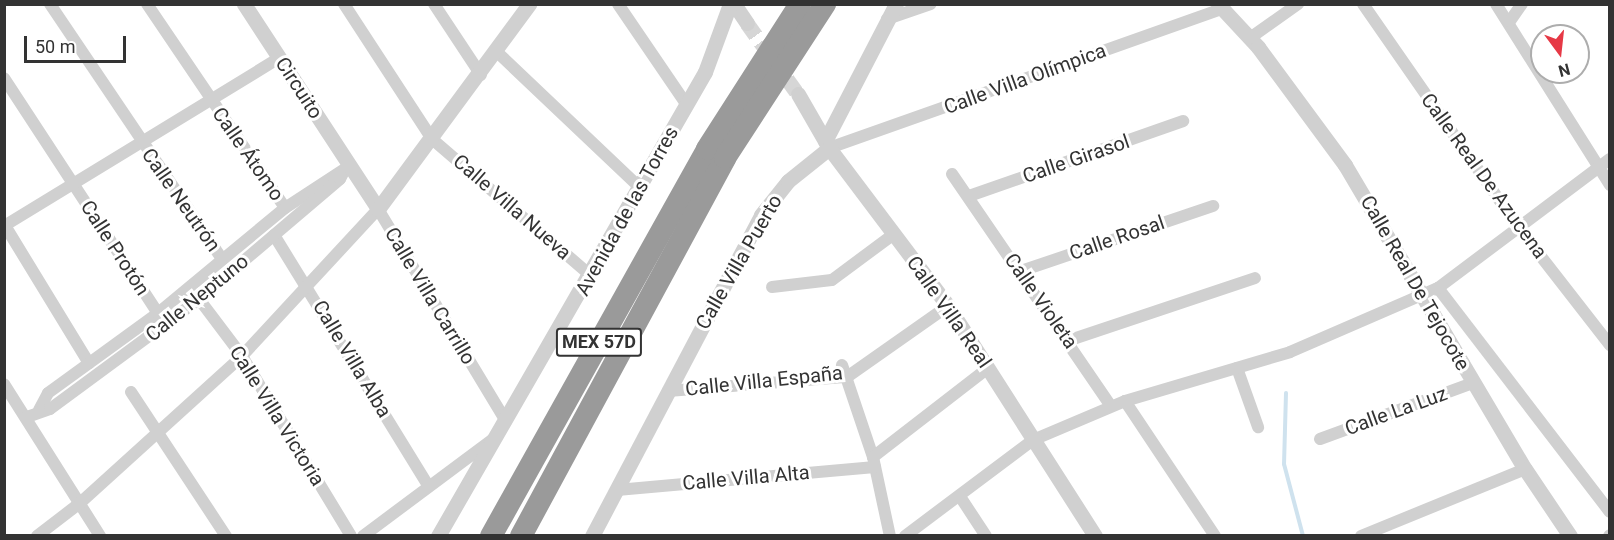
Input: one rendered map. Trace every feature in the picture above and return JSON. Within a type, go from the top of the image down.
[{"type":"highway","name":"MEX 57D","points":[[491,536],[707,149],[800,4]]},
{"type":"highway","name":"MEX 57D","points":[[521,536],[725,158],[825,4]]},
{"type":"street","name":"Calle Neutrón","points":[[50,4],[139,140],[222,259]]},
{"type":"street","name":"Calle Átomo","points":[[147,4],[285,208]]},
{"type":"street","name":"Circuito","points":[[244,4],[348,168]]},
{"type":"street","name":"Calle Villa Nueva","points":[[344,4],[432,139],[591,276]]},
{"type":"street","points":[[434,4],[481,75]]},
{"type":"street","points":[[37,536],[80,503],[242,356],[309,287],[378,209],[481,75],[530,4]]},
{"type":"street","points":[[618,4],[687,105]]},
{"type":"street","points":[[732,4],[747,23]]},
{"type":"street","name":"Avenida de las Torres","points":[[438,536],[591,276],[638,186],[687,105],[718,44],[732,4]]},
{"type":"street","points":[[827,144],[886,19],[896,4]]},
{"type":"street","points":[[886,19],[931,4]]},
{"type":"street","points":[[1250,38],[1298,4]]},
{"type":"street","name":"Calle Real De Azucena","points":[[1363,4],[1518,227],[1610,345]]},
{"type":"street","points":[[1496,4],[1510,21],[1597,169],[1610,185]]},
{"type":"street","points":[[1510,21],[1522,4]]},
{"type":"street","name":"Calle Real De Tejocote","points":[[1220,7],[1250,38],[1346,165],[1431,291],[1473,383],[1524,470],[1570,536]]},
{"type":"street","name":"Calle Villa Olímpica","points":[[827,144],[1220,7]]},
{"type":"street","points":[[497,52],[638,186]]},
{"type":"street","points":[[89,363],[5,225],[139,140],[279,58]]},
{"type":"street","name":"Calle Protón","points":[[4,78],[158,313]]},
{"type":"street","name":"Calle Villa Real","points":[[798,94],[827,144],[948,306],[1095,536]]},
{"type":"street","name":"Calle Girasol","points":[[969,196],[1183,121]]},
{"type":"street","name":"Calle Villa Puerto","points":[[592,536],[761,215],[788,181],[827,144]]},
{"type":"street","points":[[905,536],[961,498],[1033,440],[1125,401],[1290,352],[1431,291],[1610,159]]},
{"type":"street","name":"Calle Neptuno","points":[[39,410],[42,399],[158,313],[285,208],[348,168]]},
{"type":"street","name":"Calle Neptuno","points":[[27,417],[39,410],[50,409],[199,299],[340,179],[348,168]]},
{"type":"street","name":"Calle Villa Carrillo","points":[[348,168],[378,209],[506,421]]},
{"type":"street","name":"Calle Violeta","points":[[952,174],[1070,340],[1111,406]]},
{"type":"street","name":"Calle Rosal","points":[[1021,271],[1213,206]]},
{"type":"street","name":"Calle Villa Puerto","points":[[772,287],[832,280],[894,234]]},
{"type":"street","name":"Calle Villa Alba","points":[[274,235],[309,287],[428,485]]},
{"type":"street","points":[[1070,340],[1255,278]]},
{"type":"street","points":[[1431,291],[1610,512]]},
{"type":"street","name":"Calle Villa Victoria","points":[[199,299],[242,356],[351,536]]},
{"type":"street","name":"Calle Villa España","points":[[668,391],[844,371],[948,306]]},
{"type":"street","points":[[874,462],[988,368]]},
{"type":"street","points":[[1237,368],[1258,427]]},
{"type":"street","points":[[844,371],[874,462],[890,536]]},
{"type":"street","name":"Calle La Luz","points":[[1320,439],[1473,383]]},
{"type":"street","points":[[4,384],[27,417],[100,536]]},
{"type":"street","points":[[131,392],[159,430],[226,536]]},
{"type":"street","points":[[1125,401],[1215,536]]},
{"type":"street","points":[[363,536],[428,485],[496,437]]},
{"type":"street","name":"Calle Villa Alta","points":[[617,489],[874,462]]},
{"type":"street","points":[[1361,536],[1524,470]]},
{"type":"street","points":[[961,498],[986,536]]},
{"type":"waterway","points":[[1286,393],[1284,464],[1303,536]]},
{"type":"tunnel","points":[[747,23],[798,94]]}]
